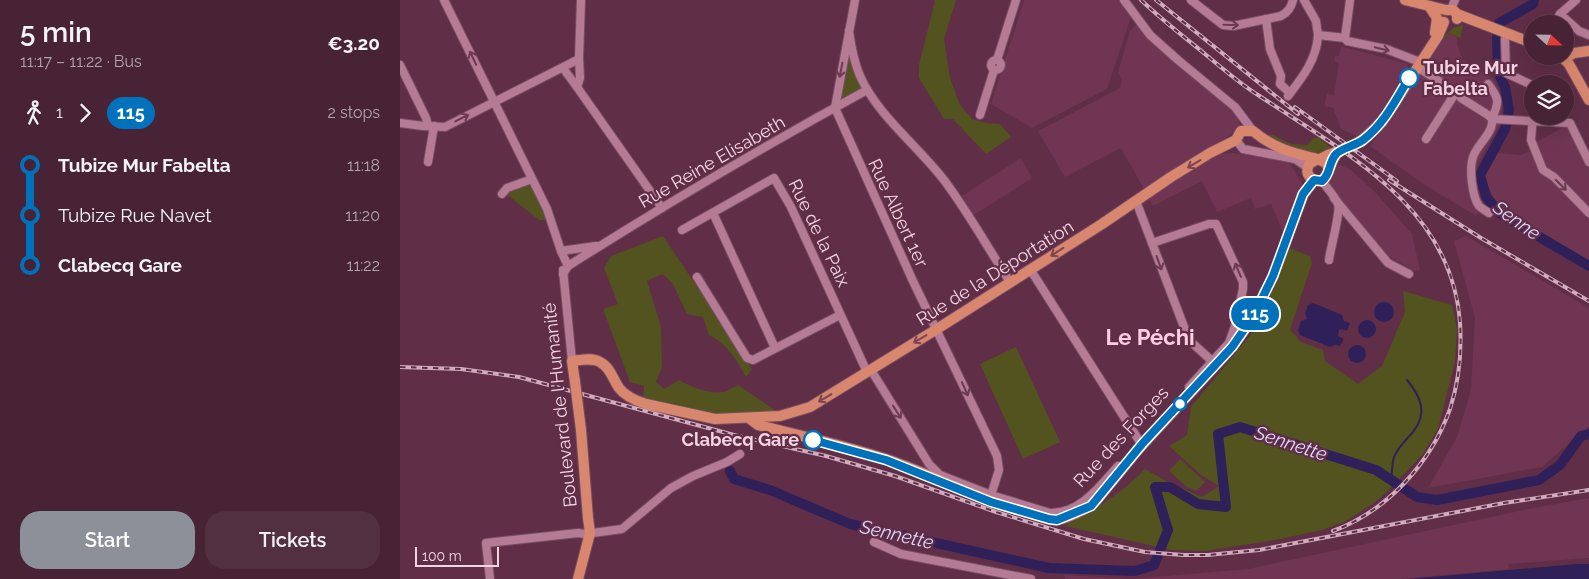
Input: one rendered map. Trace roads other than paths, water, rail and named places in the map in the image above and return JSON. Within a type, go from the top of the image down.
[{"type":"main road","points":[[1405,0],[1476,21],[1524,40]]},
{"type":"main road","points":[[1430,6],[1437,18],[1432,38],[1433,43]]},
{"type":"main road","points":[[1337,153],[1330,162],[1327,176],[1318,181],[1308,175],[1307,167],[1311,162],[1328,154],[1337,153],[1362,140],[1382,122],[1451,13]]},
{"type":"main road","points":[[1574,54],[1589,51]]},
{"type":"main road","points":[[1570,65],[1589,100]]},
{"type":"main road","points":[[1253,131],[1273,146],[1326,162],[1329,169]]},
{"type":"main road","name":"Rue de la Déportation","points":[[572,361],[594,360],[601,362],[612,375],[619,388],[637,401],[715,419],[780,416],[810,406],[937,329],[1210,153],[1238,136],[1253,131]]},
{"type":"main road","name":"Rue des Forges","points":[[750,418],[758,426],[873,455],[991,502],[1057,520],[1066,517],[1096,502],[1135,453],[1253,317],[1269,284],[1303,194],[1318,181]]},
{"type":"main road","name":"Boulevard de l'Humanité","points":[[572,361],[581,430],[590,533]]},
{"type":"main road","points":[[578,579],[590,533]]},
{"type":"street","points":[[444,0],[551,217],[562,255],[568,266],[563,274]]},
{"type":"street","points":[[577,87],[580,78],[581,0]]},
{"type":"street","points":[[835,108],[855,0]]},
{"type":"street","points":[[980,115],[994,70],[998,70],[1001,67],[997,60],[1016,0]]},
{"type":"street","points":[[1124,0],[1150,34],[1235,107],[1253,131]]},
{"type":"street","points":[[1191,0],[1223,25],[1233,26],[1286,14],[1293,0]]},
{"type":"street","points":[[1266,19],[1270,49],[1281,76],[1280,84],[1289,94],[1308,69],[1317,46],[1316,21],[1304,0]]},
{"type":"street","points":[[1345,38],[1350,0]]},
{"type":"street","points":[[1576,0],[1560,14],[1579,31],[1589,36]]},
{"type":"street","points":[[849,32],[855,62],[867,90],[877,104],[944,180],[1010,282]]},
{"type":"street","points":[[1506,32],[1506,74],[1524,82]]},
{"type":"street","points":[[1318,35],[1345,38],[1347,42],[1386,49],[1418,65],[1456,92],[1461,98],[1496,120],[1524,119]]},
{"type":"street","points":[[400,123],[445,127],[579,59]]},
{"type":"street","points":[[400,65],[431,126],[428,162]]},
{"type":"street","points":[[563,68],[662,208]]},
{"type":"street","points":[[1488,84],[1497,95],[1496,120],[1472,157],[1472,188],[1474,196],[1479,206],[1488,213]]},
{"type":"street","name":"Rue Reine Elisabeth","points":[[568,266],[662,208],[867,90]]},
{"type":"street","points":[[1426,139],[1456,92]]},
{"type":"street","name":"Rue Albert 1er","points":[[835,108],[912,279],[997,456],[999,470],[991,495]]},
{"type":"street","points":[[1243,118],[1244,124],[1238,136],[1243,149],[1295,158],[1307,167]]},
{"type":"street","points":[[1532,125],[1531,140],[1543,170],[1554,178],[1589,213]]},
{"type":"street","points":[[1571,125],[1589,162]]},
{"type":"street","name":"Rue de la Paix","points":[[682,230],[774,178],[790,204],[840,314],[869,371]]},
{"type":"street","points":[[502,194],[507,188],[532,179]]},
{"type":"street","points":[[1318,181],[1388,263],[1409,274]]},
{"type":"street","points":[[1329,260],[1339,211],[1334,198]]},
{"type":"street","points":[[1136,201],[1189,340],[1212,361]]},
{"type":"street","points":[[713,213],[776,348]]},
{"type":"street","name":"Rue des Forges","points":[[869,371],[929,464],[940,475],[991,495],[1050,513],[1058,513],[1087,501],[1212,361],[1228,348],[1235,326],[1243,282],[1216,224],[1209,224],[1152,243]]},
{"type":"street","name":"Rue Reine Elisabeth","points":[[562,255],[605,244]]},
{"type":"street","name":"Boulevard de l'Humanité","points":[[562,255],[572,361]]},
{"type":"street","points":[[1030,270],[1140,442]]},
{"type":"street","points":[[697,277],[747,358],[753,360],[840,314]]},
{"type":"street","points":[[780,416],[778,424],[780,432]]},
{"type":"street","points":[[490,579],[486,543],[622,529],[671,488],[740,454]]},
{"type":"street","points":[[929,477],[940,475]]},
{"type":"street","points":[[874,542],[901,554],[1031,579]]},
{"type":"waterway","name":"Senne","points":[[1534,0],[1533,4],[1499,23],[1497,38],[1498,72],[1505,87],[1509,110],[1505,129],[1480,175],[1486,197],[1502,215],[1589,266]]},
{"type":"waterway","points":[[1391,480],[1394,457],[1418,425],[1421,412],[1419,399],[1407,380]]},
{"type":"waterway","name":"Sennette","points":[[730,471],[734,479],[770,490],[850,524],[1049,568],[1135,571],[1154,565],[1168,530],[1155,487],[1170,487],[1198,504],[1226,507],[1218,434],[1240,427],[1376,470],[1417,497],[1437,500],[1539,480],[1560,465],[1581,436],[1589,434]]},
{"type":"railway","points":[[1141,0],[1237,80],[1358,162],[1389,187],[1416,215],[1437,246],[1453,282],[1460,323],[1461,345],[1458,377],[1450,409],[1442,429],[1419,466],[1389,498],[1353,522],[1333,531]]},
{"type":"railway","points":[[1156,0],[1298,114]]},
{"type":"railway","points":[[1295,107],[1397,181]]},
{"type":"railway","points":[[1389,180],[1481,238],[1589,301]]},
{"type":"railway","points":[[400,367],[461,369],[519,377],[734,435],[826,456],[895,476],[996,512],[1084,539],[1145,552],[1208,555],[1259,550],[1504,503],[1589,490]]},
{"type":"place","name":"Tubize Mur Fabelta","points":[[1409,78]]},
{"type":"place","name":"Clabecq Gare","points":[[813,440]]},
{"type":"district","name":"Le Péchi","points":[[1150,337]]}]
